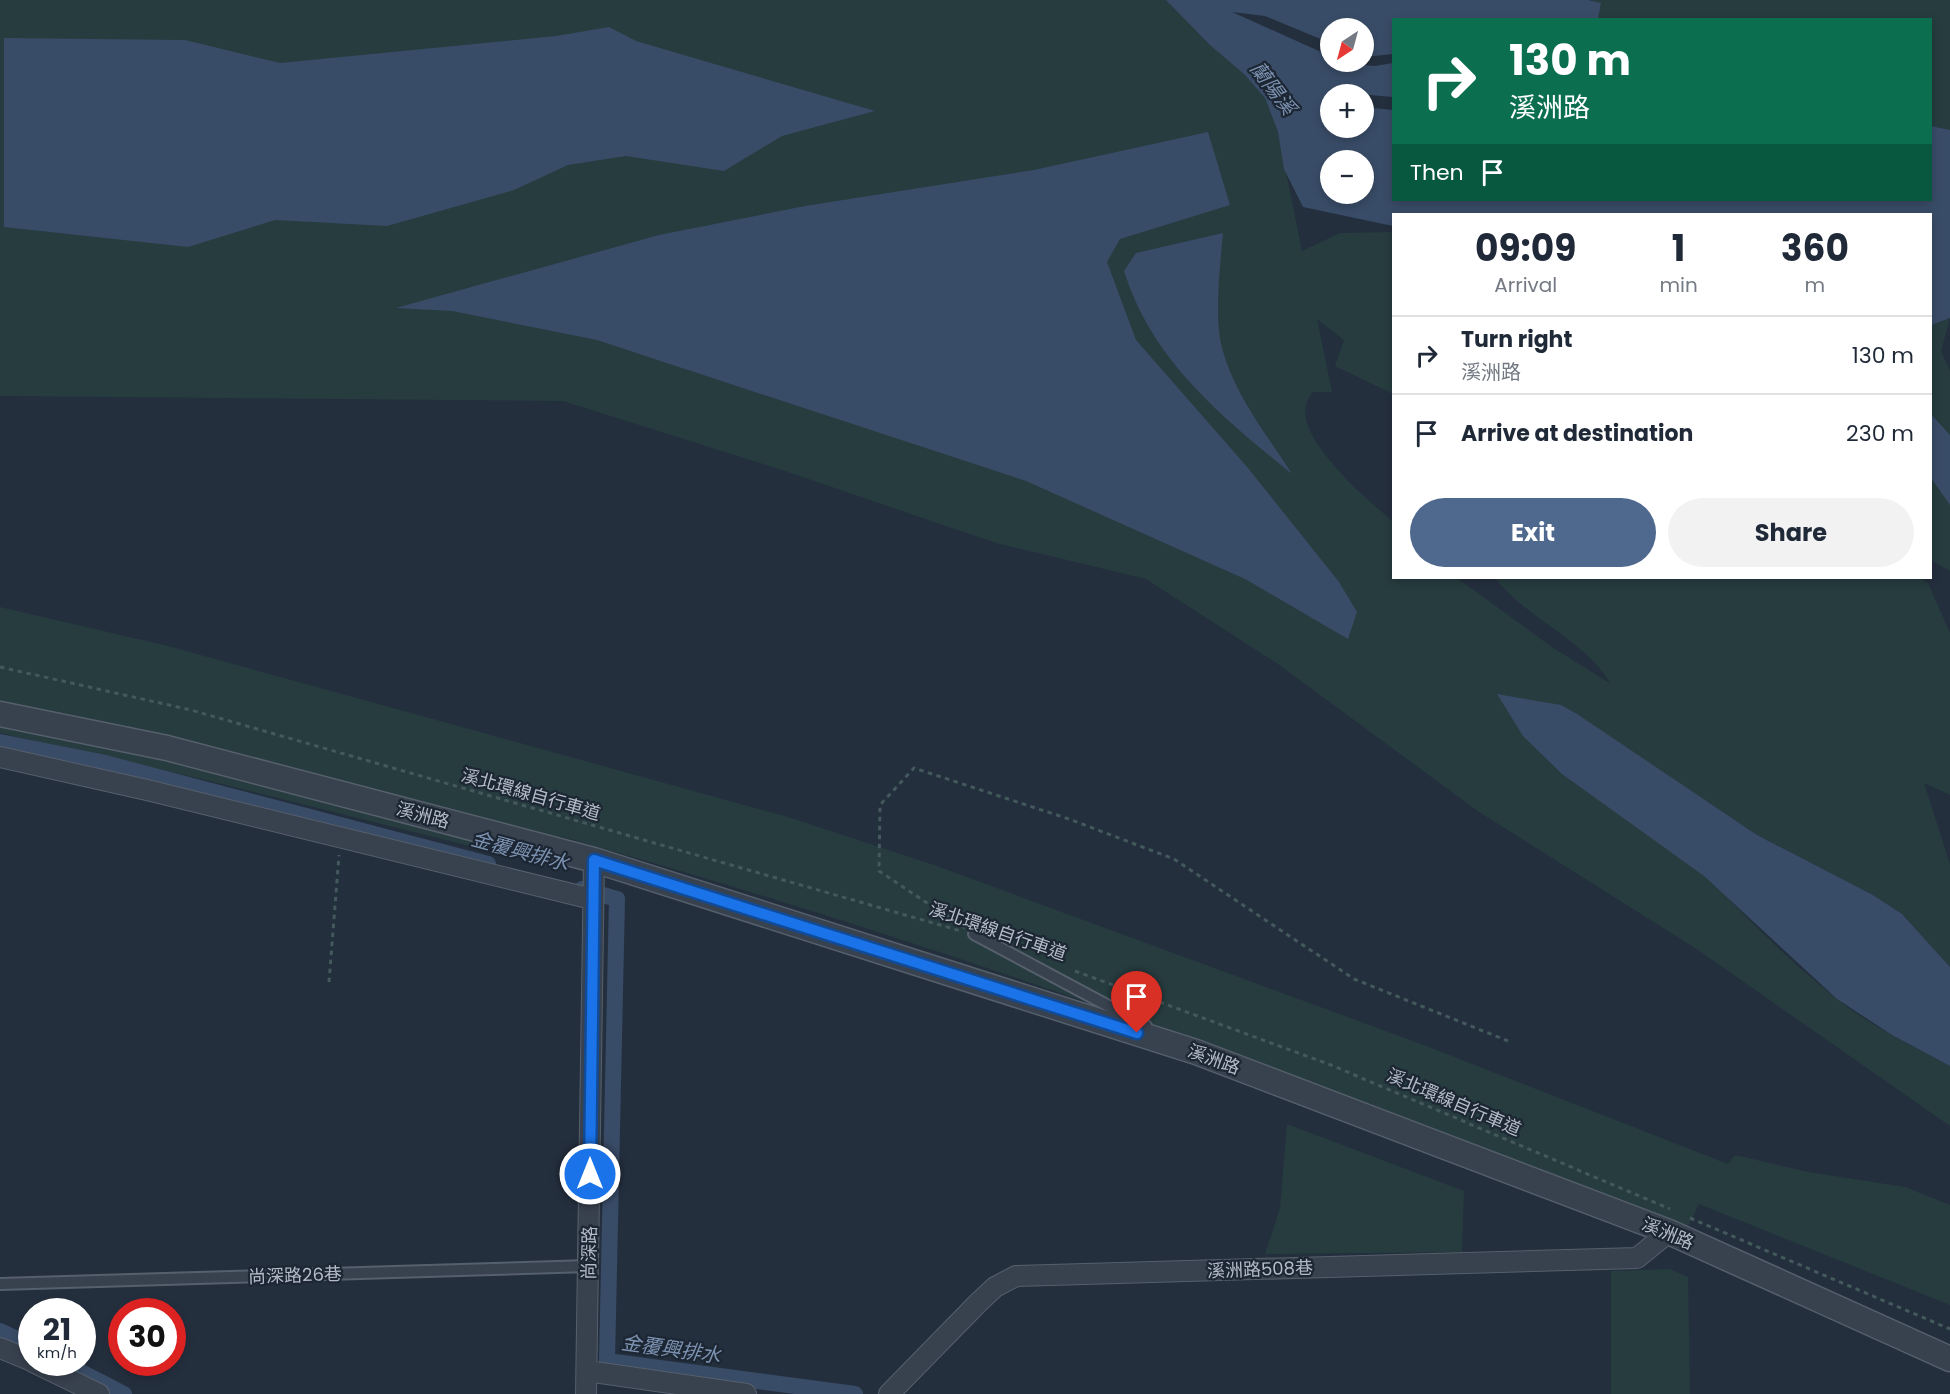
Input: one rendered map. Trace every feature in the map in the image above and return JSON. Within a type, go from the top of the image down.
[{"type":"street","name":"溪洲路","points":[[0,714],[167,748],[594,860],[1196,1052],[1674,1222],[1950,1359]]},
{"type":"street","points":[[0,757],[592,899]]},
{"type":"street","name":"尚深路","points":[[586,1394],[590,1266],[594,860]]},
{"type":"street","name":"溪洲路508巷","points":[[889,1394],[979,1302],[996,1287],[1016,1276],[1637,1258],[1674,1222]]},
{"type":"street","points":[[0,1348],[18,1356]]},
{"type":"street","points":[[587,1371],[746,1394]]},
{"type":"street","points":[[61,1376],[99,1394]]},
{"type":"lane","points":[[974,934],[1196,1052]]},
{"type":"lane","name":"尚深路26巷","points":[[0,1284],[590,1266]]},
{"type":"path","name":"溪北環線自行車道","points":[[0,667],[191,710],[974,934]]},
{"type":"path","points":[[974,934],[879,870],[880,805],[914,768],[1069,819],[1174,859],[1353,979],[1508,1041]]},
{"type":"path","points":[[329,982],[340,837]]},
{"type":"path","name":"溪北環線自行車道","points":[[1074,971],[1332,1065],[1674,1222]]},
{"type":"path","points":[[1690,1217],[1950,1329]]},
{"type":"green space","points":[[0,0],[1186,0],[1265,98],[1278,132],[1302,251],[1340,233],[1392,232],[1392,394],[1335,366],[1344,340],[1317,319],[1332,392],[1312,392],[1306,405],[1306,419],[1312,435],[1337,469],[1392,520],[1392,579],[1458,579],[1552,647],[1611,684],[1586,654],[1523,606],[1496,579],[1922,579],[1928,583],[1950,633],[1950,795],[1924,783],[1950,864],[1950,967],[1902,914],[1873,895],[1757,835],[1561,705],[1691,859],[1798,966],[1849,1008],[1891,1035],[1950,1066],[1950,1126],[1695,948],[1479,812],[1278,664],[1146,579],[996,543],[779,469],[563,401],[0,396]]},
{"type":"green space","points":[[1588,0],[1950,0],[1950,130],[1932,126],[1932,18],[1598,18],[1601,3]]},
{"type":"green space","points":[[1950,318],[1941,351],[1950,371],[1950,440],[1932,414],[1932,325]]},
{"type":"green space","points":[[1932,456],[1950,481],[1950,571],[1932,561]]},
{"type":"green space","points":[[0,607],[168,646],[788,817],[934,865],[1421,1044],[1728,1164],[1734,1156],[1740,1156],[1808,1172],[1905,1187],[1950,1205],[1950,1305],[1699,1204],[1686,1231],[1321,1089],[1120,1014],[881,933],[641,859],[560,836],[550,866],[214,782],[0,733]]},
{"type":"green space","points":[[1287,1124],[1464,1191],[1462,1252],[1265,1254],[1280,1208]]},
{"type":"green space","points":[[1669,1269],[1688,1277],[1690,1394],[1611,1394],[1611,1271]]},
{"type":"water","name":"蘭陽溪","points":[[1166,0],[1588,0],[1601,3],[1598,18],[1392,18],[1392,54],[1374,56],[1374,18],[1320,18],[1320,39],[1265,16],[1232,12],[1320,52],[1320,72],[1374,72],[1374,66],[1392,63],[1392,97],[1374,95],[1374,84],[1320,84],[1320,138],[1374,138],[1374,108],[1392,110],[1392,201],[1932,201],[1932,126],[1950,130],[1950,318],[1932,325],[1932,213],[1392,213],[1392,226],[1303,207],[1284,169],[1278,132],[1265,98],[1245,75],[1210,45]]},
{"type":"water","points":[[609,27],[636,41],[875,111],[782,136],[724,171],[626,156],[568,165],[514,190],[387,226],[275,220],[188,247],[4,227],[4,38],[185,40],[280,63],[556,36]]},
{"type":"water","points":[[1208,132],[1230,205],[1120,239],[1107,262],[1136,340],[1248,468],[1339,582],[1357,612],[1348,639],[1245,579],[1026,481],[597,340],[452,311],[396,308],[659,235],[805,206],[1034,170]]},
{"type":"water","points":[[1223,233],[1218,307],[1222,348],[1234,382],[1292,474],[1215,408],[1171,360],[1152,333],[1136,303],[1124,271],[1136,253]]},
{"type":"water","points":[[1932,415],[1950,435],[1950,505],[1932,479]]},
{"type":"water","points":[[1497,694],[1561,705],[1757,835],[1873,895],[1902,914],[1950,967],[1950,1066],[1892,1035],[1837,999],[1704,876],[1562,774],[1523,736]]},
{"type":"waterway","name":"金覆興排水","points":[[0,742],[101,762],[488,864]]},
{"type":"waterway","name":"金覆興排水","points":[[582,889],[617,899],[607,1361],[855,1394]]},
{"type":"waterway","points":[[0,1331],[18,1339]]},
{"type":"waterway","points":[[89,1376],[124,1394]]},
{"type":"route","points":[[590,1174],[594,860],[1137,1033]]}]
